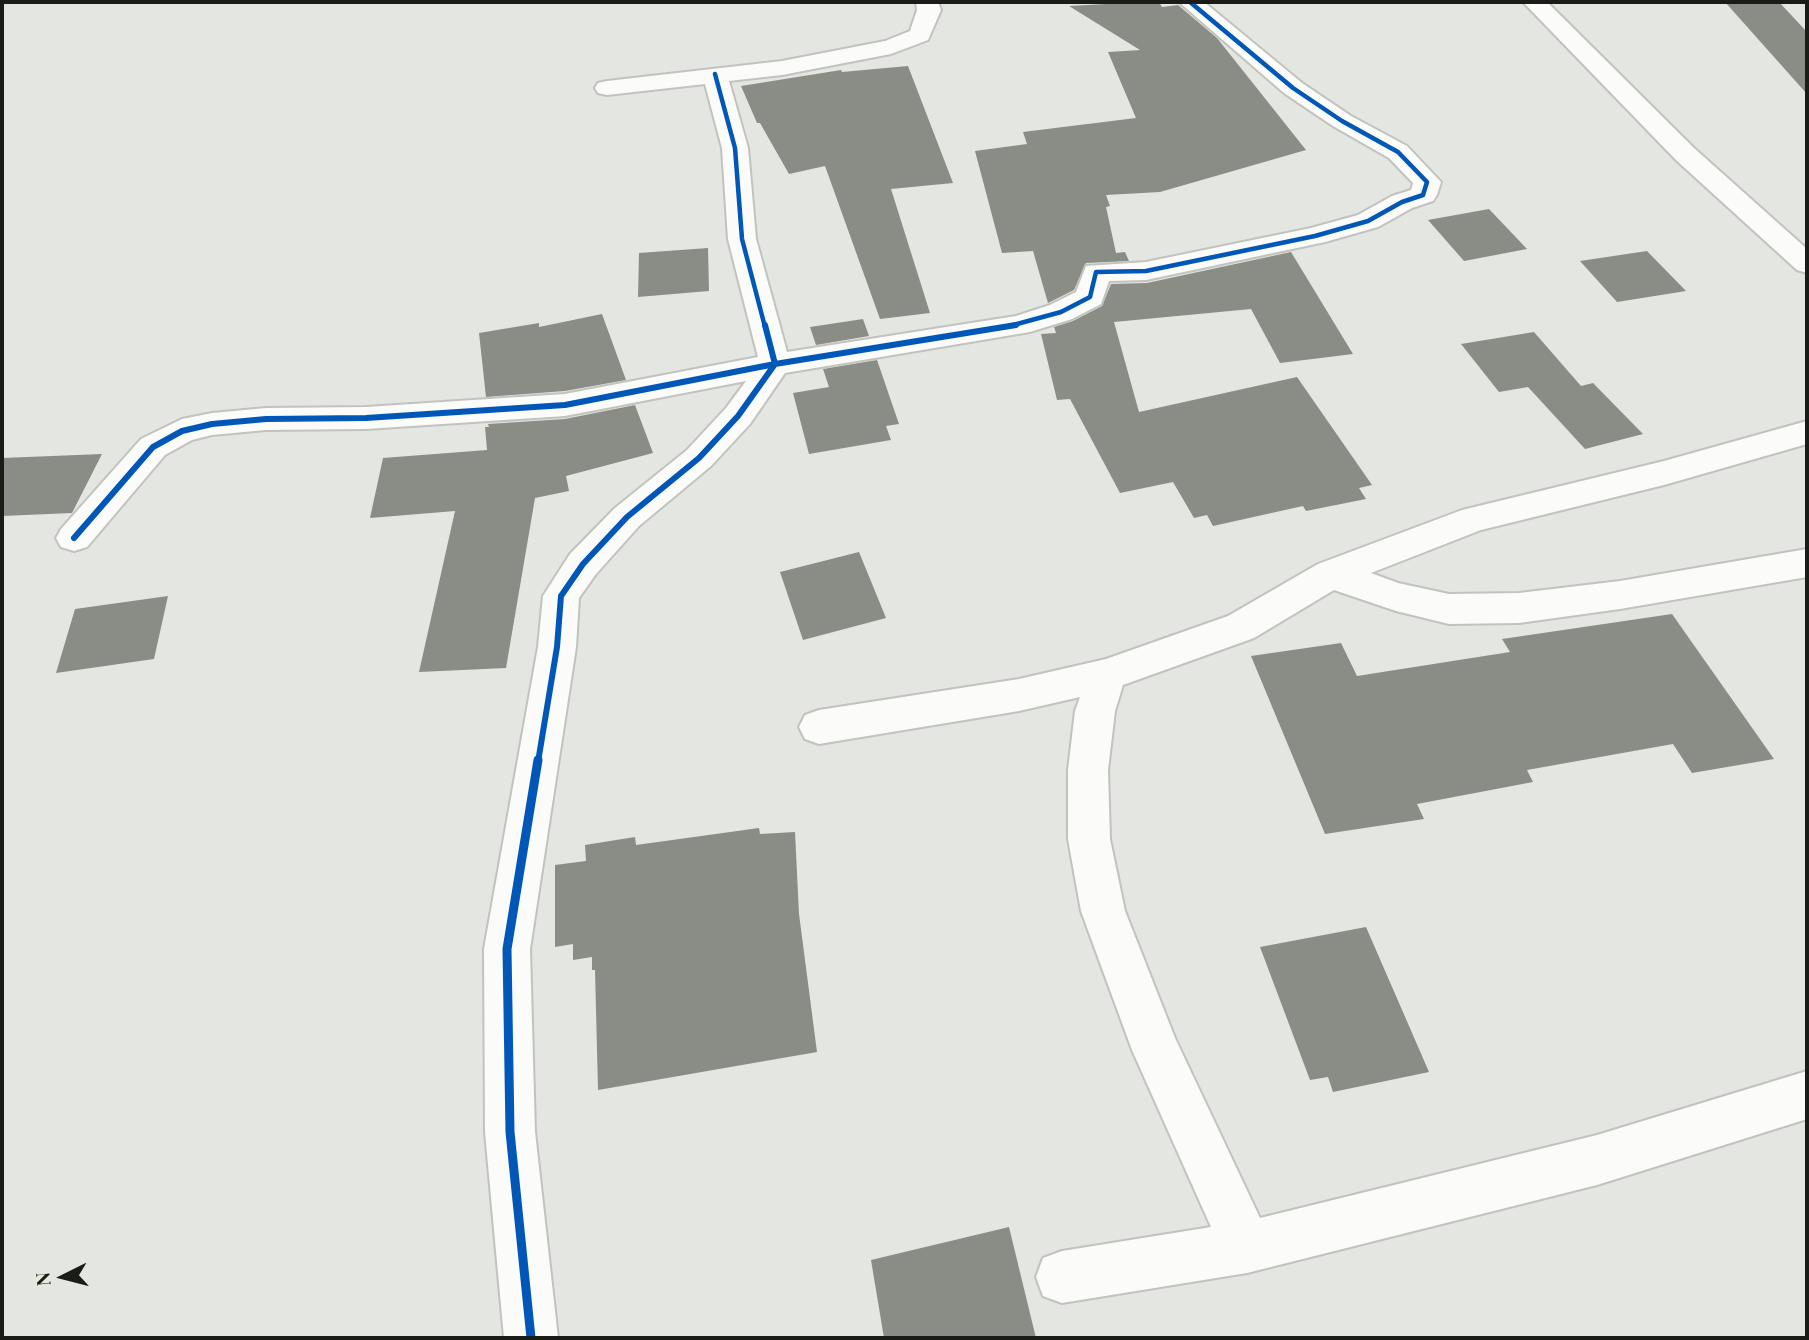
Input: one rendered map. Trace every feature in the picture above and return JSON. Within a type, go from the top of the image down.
[{"type":"street","points":[[607,88],[782,68],[891,47],[920,35],[929,10],[927,2]]},
{"type":"street","points":[[74,538],[153,447],[182,431],[212,424],[266,419],[366,418],[565,405],[775,364],[1019,325],[1061,312],[1090,296],[1096,272],[1146,271],[1315,236],[1368,221],[1402,202],[1423,195],[1427,182],[1398,152],[1342,121],[1293,88],[1190,2]]},
{"type":"street","points":[[1534,2],[1685,154],[1807,264]]},
{"type":"street","points":[[715,74],[736,148],[737,196],[742,239],[775,364]]},
{"type":"street","points":[[531,1338],[510,1132],[507,949],[555,660],[561,596],[583,564],[627,517],[699,458],[722,433],[775,364]]},
{"type":"street","points":[[819,727],[1019,695],[1107,676],[1241,627],[1331,574],[1474,519],[1664,473],[1807,433]]},
{"type":"street","points":[[1331,574],[1396,597],[1449,609],[1519,608],[1620,595],[1807,562]]},
{"type":"street","points":[[1107,676],[1095,711],[1088,770],[1088,839],[1103,911],[1156,1050],[1247,1247]]},
{"type":"street","points":[[1062,1277],[1247,1247],[1597,1160],[1807,1095]]},
{"type":"building","points":[[1159,2],[1162,7],[1178,5],[1217,38],[1306,150],[1160,192],[1106,195],[1116,253],[1125,252],[1129,261],[1086,263],[1074,290],[1048,303],[1033,251],[1002,253],[975,151],[1027,144],[1023,132],[1136,118],[1108,52],[1140,50],[1069,6]]},
{"type":"building","points":[[1725,2],[1779,2],[1807,32],[1807,94]]},
{"type":"building","points":[[908,66],[953,183],[891,189],[930,313],[880,319],[825,166],[789,174],[760,123],[757,123],[741,86],[841,70]]},
{"type":"building","points":[[1489,209],[1527,249],[1464,261],[1428,220]]},
{"type":"building","points":[[708,248],[709,291],[638,297],[639,253]]},
{"type":"building","points":[[1647,251],[1686,291],[1617,302],[1580,261]]},
{"type":"building","points":[[1291,252],[1353,354],[1280,363],[1251,309],[1114,322],[1139,412],[1297,377],[1372,485],[1359,488],[1366,499],[1306,511],[1303,506],[1213,526],[1207,515],[1194,518],[1173,482],[1120,493],[1070,399],[1057,400],[1041,334],[1056,333],[1054,327],[1073,321],[1102,306],[1111,284],[1147,283]]},
{"type":"building","points":[[602,314],[626,380],[565,391],[486,397],[479,333],[539,323],[539,327]]},
{"type":"building","points":[[863,319],[869,336],[816,345],[810,327]]},
{"type":"building","points":[[1534,332],[1581,386],[1593,383],[1643,434],[1585,449],[1528,387],[1499,392],[1461,344]]},
{"type":"building","points":[[877,360],[899,424],[886,426],[891,440],[809,454],[793,393],[829,387],[823,369]]},
{"type":"building","points":[[635,405],[653,453],[566,476],[569,491],[535,498],[506,668],[419,672],[455,511],[370,518],[383,458],[487,450],[485,427],[489,427],[488,424],[565,419]]},
{"type":"building","points":[[102,454],[72,513],[2,516],[2,458]]},
{"type":"building","points":[[859,552],[886,618],[803,640],[780,572]]},
{"type":"building","points":[[168,596],[154,659],[56,673],[75,609]]},
{"type":"building","points":[[1672,614],[1774,759],[1692,773],[1673,744],[1527,770],[1533,782],[1417,804],[1424,819],[1325,834],[1251,656],[1341,643],[1357,676],[1510,652],[1502,639]]},
{"type":"building","points":[[759,828],[760,834],[795,832],[799,914],[817,1052],[598,1090],[595,970],[592,970],[592,957],[573,960],[573,944],[555,947],[555,865],[586,861],[585,845],[635,837],[636,845]]},
{"type":"building","points":[[1366,927],[1429,1072],[1333,1092],[1328,1077],[1310,1080],[1260,947]]},
{"type":"building","points":[[1009,1227],[1036,1338],[884,1338],[871,1260]]},
{"type":"cycle path","points":[[74,538],[153,447],[182,431],[212,424],[266,419],[366,418],[565,405],[775,364],[1019,325],[1061,312],[1090,297],[1096,272],[1146,271],[1315,236],[1368,221],[1402,202],[1423,195],[1427,182],[1398,152],[1342,121],[1293,88],[1190,2]]},
{"type":"cycle path","points":[[531,1338],[510,1132],[507,949],[557,647],[561,596],[583,564],[627,517],[699,458],[738,416],[775,364],[742,239],[735,148],[715,74]]}]
